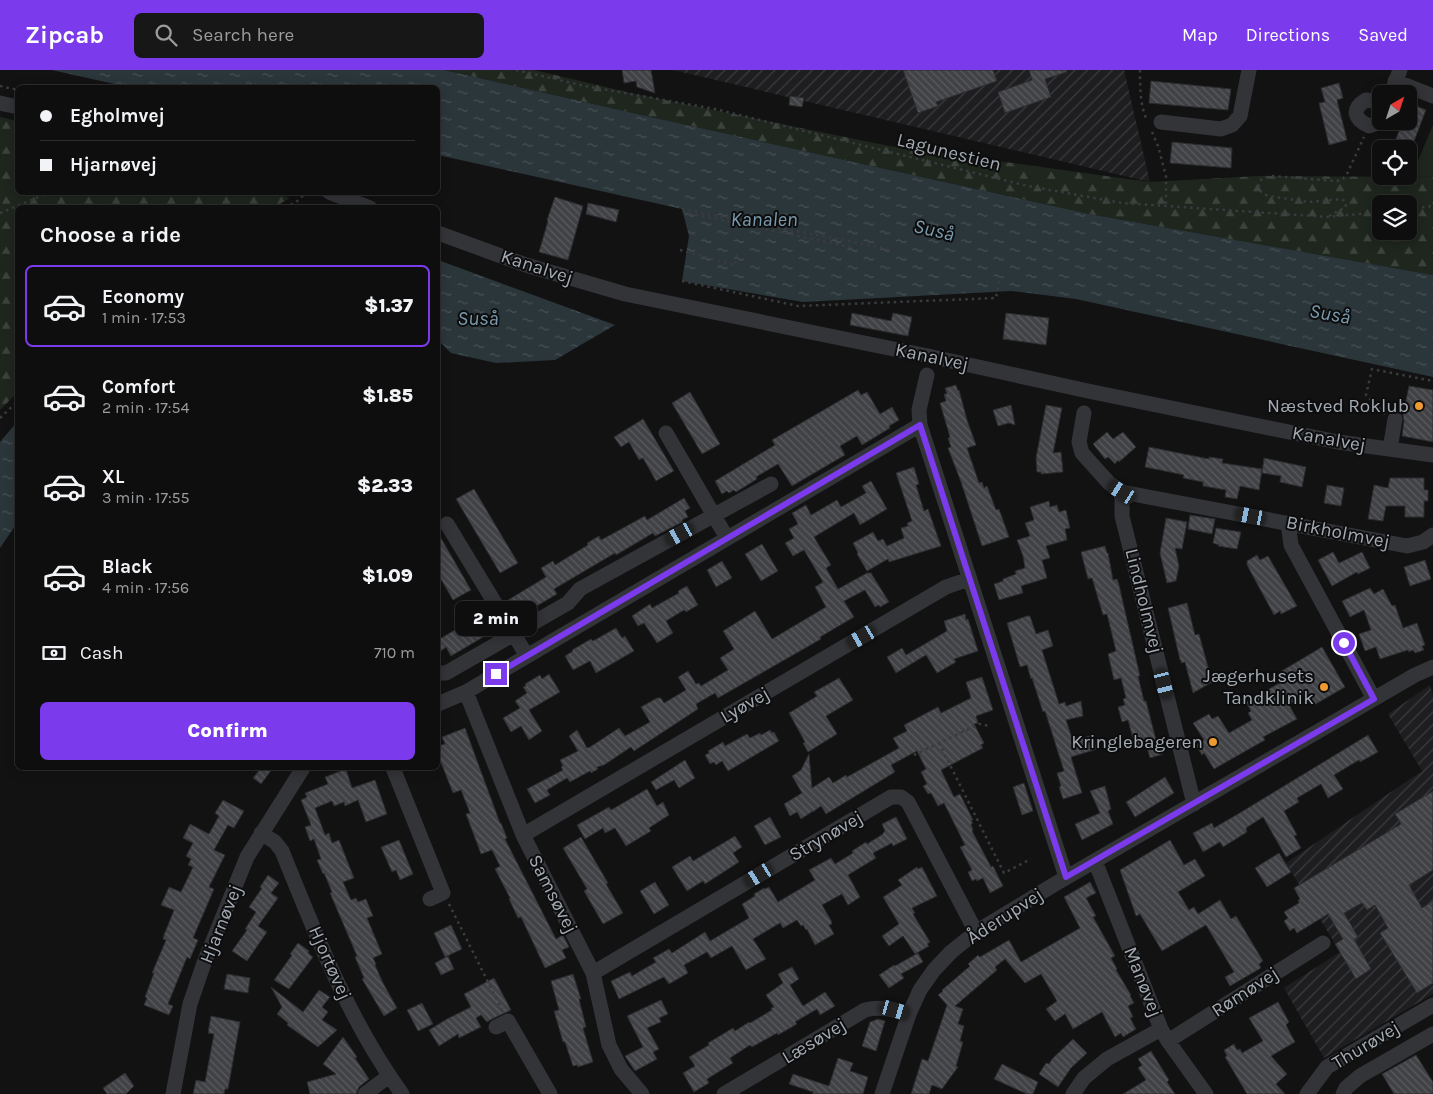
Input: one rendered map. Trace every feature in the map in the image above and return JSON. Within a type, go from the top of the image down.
[{"type":"street","points":[[1154,125],[1220,129],[1232,125],[1240,116],[1249,70]]},
{"type":"street","points":[[1395,82],[1433,96]]},
{"type":"street","points":[[1372,101],[1366,100],[1356,110],[1357,117],[1361,123],[1372,122]]},
{"type":"street","points":[[0,103],[15,106]]},
{"type":"street","points":[[337,195],[362,205]]},
{"type":"street","name":"Kanalvej","points":[[440,234],[526,265],[625,294],[1328,440],[1433,455]]},
{"type":"street","points":[[927,376],[919,410],[920,425],[1066,877]]},
{"type":"street","points":[[1084,412],[1079,442],[1082,453],[1109,484],[1122,492]]},
{"type":"street","points":[[1390,449],[1395,419]]},
{"type":"street","points":[[440,703],[466,692],[920,425]]},
{"type":"street","points":[[666,433],[727,538]]},
{"type":"street","points":[[440,673],[446,674],[568,603],[580,589],[771,484]]},
{"type":"street","name":"Birkholmvej","points":[[1122,492],[1407,546],[1423,542],[1433,535]]},
{"type":"street","name":"Lindholmvej","points":[[1122,492],[1122,516],[1194,804]]},
{"type":"street","points":[[1288,523],[1292,545],[1374,699]]},
{"type":"street","points":[[447,524],[526,656]]},
{"type":"street","name":"Lyøvej","points":[[523,835],[946,587],[969,578]]},
{"type":"street","name":"Åderupvej","points":[[882,1094],[908,1014],[920,990],[950,952],[976,932],[1066,877],[1415,675],[1433,667]]},
{"type":"street","name":"Samsøvej","points":[[466,692],[523,835],[593,973],[610,1045],[621,1068],[642,1094]]},
{"type":"street","name":"Hjarnøvej","points":[[173,1094],[193,996],[204,963],[247,857],[302,770]]},
{"type":"street","points":[[394,770],[437,896]]},
{"type":"street","name":"Strynøvej","points":[[593,973],[891,797],[900,798],[908,802],[976,932]]},
{"type":"street","name":"Hjortøvej","points":[[262,833],[275,842],[282,851],[333,976],[389,1076],[402,1094]]},
{"type":"street","name":"Manøvej","points":[[1095,861],[1165,1035],[1206,1094]]},
{"type":"street","name":"Rømøvej","points":[[1073,1094],[1084,1078],[1107,1059],[1165,1035],[1322,943]]},
{"type":"street","name":"Thurøvej","points":[[1307,1094],[1327,1067],[1433,1005]]},
{"type":"street","name":"Læsøvej","points":[[724,1094],[865,1010],[877,1007],[908,1014]]},
{"type":"street","points":[[502,1024],[550,1094]]},
{"type":"street","points":[[1343,1094],[1346,1088],[1360,1076],[1433,1034]]},
{"type":"street","points":[[365,1094],[389,1076]]},
{"type":"path","name":"Lagunestien","points":[[516,70],[585,86],[715,109],[1028,186],[1122,203],[1328,217],[1372,213]]},
{"type":"path","points":[[1140,70],[1144,114],[1154,125],[1166,176],[1166,206]]},
{"type":"path","points":[[0,86],[15,89]]},
{"type":"path","points":[[1328,217],[1346,207],[1346,201],[1341,199],[1309,202],[1268,196],[1262,193],[1259,182],[1263,178],[1271,176],[1338,181],[1343,179],[1348,174],[1372,128]]},
{"type":"path","points":[[19,205],[44,195]]},
{"type":"path","points":[[290,205],[303,195]]},
{"type":"path","points":[[1417,208],[1433,206]]},
{"type":"path","points":[[0,213],[15,207]]},
{"type":"path","points":[[851,247],[683,210],[889,249]]},
{"type":"path","points":[[680,250],[735,266],[736,254]]},
{"type":"path","points":[[682,281],[798,306],[996,298],[1000,277]]},
{"type":"path","points":[[1395,419],[1383,413],[1366,395],[1372,369],[1433,381]]},
{"type":"path","points":[[0,418],[15,404]]},
{"type":"path","points":[[914,754],[979,724],[991,726]]},
{"type":"path","points":[[939,743],[1004,873],[1031,858]]},
{"type":"path","points":[[437,896],[502,1024]]},
{"type":"shaded area","points":[[673,70],[1124,70],[1150,182]]},
{"type":"shaded area","points":[[1430,685],[1433,696],[1433,994],[1324,1058],[1284,988],[1340,952],[1286,863],[1422,771],[1388,714]]},
{"type":"green space","points":[[444,70],[534,70],[631,93],[889,146],[1149,182],[1259,176],[1372,177],[1372,185],[1417,185],[1417,177],[1433,176],[1433,275],[1089,214]]},
{"type":"green space","points":[[0,117],[15,121],[15,195],[280,195],[290,198],[278,205],[15,205],[15,395],[0,410]]},
{"type":"green space","points":[[1433,125],[1433,176],[1417,177],[1417,163]]},
{"type":"water","name":"Kanalen","points":[[52,70],[444,70],[1089,214],[1433,275],[1433,377],[1076,299],[1011,291],[803,302],[682,281],[689,236],[682,209],[440,155],[440,85],[119,85]]},
{"type":"water","name":"Suså","points":[[440,261],[615,325],[555,360],[496,363],[451,353],[440,342]]},
{"type":"water","points":[[15,424],[15,526],[0,548],[0,442]]},
{"type":"building","points":[[622,70],[651,70],[655,93],[637,87],[636,81],[624,83]]},
{"type":"building","points":[[903,70],[993,70],[997,81],[936,102],[938,106],[918,113]]},
{"type":"building","points":[[1029,70],[1066,70],[1067,72],[1045,79],[1051,97],[1005,113],[998,92],[1032,80]]},
{"type":"building","points":[[1151,81],[1231,89],[1228,110],[1149,103]]},
{"type":"building","points":[[1339,83],[1343,98],[1337,100],[1347,140],[1329,145],[1319,103],[1325,102],[1321,88]]},
{"type":"building","points":[[790,96],[804,98],[802,107],[789,105]]},
{"type":"building","points":[[1418,107],[1426,110],[1414,140],[1396,140],[1399,130],[1418,130]]},
{"type":"building","points":[[1172,142],[1232,148],[1231,168],[1170,163]]},
{"type":"building","points":[[555,197],[583,206],[568,260],[539,252]]},
{"type":"building","points":[[588,203],[619,210],[616,222],[586,214]]},
{"type":"building","points":[[852,313],[891,321],[893,313],[912,317],[908,336],[850,325]]},
{"type":"building","points":[[1006,313],[1049,318],[1046,345],[1003,339]]},
{"type":"building","points":[[956,385],[976,445],[967,448],[979,483],[982,482],[984,488],[987,486],[996,510],[999,509],[1009,537],[982,546],[948,448],[951,447],[948,438],[950,437],[940,403],[946,401],[944,394],[947,394],[945,388]]},
{"type":"building","name":"Næstved Roklub","points":[[1409,386],[1433,390],[1433,442],[1402,436],[1403,415]]},
{"type":"building","points":[[858,390],[861,395],[867,392],[880,414],[892,407],[899,420],[889,426],[890,428],[862,445],[857,436],[840,446],[845,455],[792,486],[778,464],[736,492],[734,490],[729,493],[727,491],[722,494],[715,481],[775,445],[772,440]]},
{"type":"building","points":[[690,392],[720,444],[702,454],[672,403]]},
{"type":"building","points":[[1011,405],[1015,425],[1009,423],[998,426],[993,410]]},
{"type":"building","points":[[1046,405],[1062,408],[1053,453],[1061,452],[1063,472],[1041,474],[1041,472],[1037,472],[1036,458]]},
{"type":"building","points":[[643,419],[674,471],[656,481],[643,458],[639,460],[629,442],[621,447],[614,437]]},
{"type":"building","points":[[1107,432],[1113,439],[1123,432],[1136,447],[1115,464],[1108,457],[1105,459],[1093,444]]},
{"type":"building","points":[[1149,447],[1209,459],[1209,457],[1223,459],[1222,463],[1262,469],[1259,490],[1240,486],[1237,499],[1225,497],[1226,490],[1203,486],[1203,482],[1183,478],[1184,475],[1145,467]]},
{"type":"building","points":[[1264,458],[1306,467],[1302,487],[1280,482],[1281,476],[1262,473]]},
{"type":"building","points":[[914,467],[919,484],[916,485],[924,511],[928,509],[941,546],[889,562],[888,559],[867,571],[853,543],[873,532],[878,541],[883,539],[887,546],[904,538],[901,528],[908,526],[907,523],[912,521],[896,473]]},
{"type":"building","points":[[1390,478],[1424,478],[1424,490],[1428,490],[1428,501],[1424,501],[1424,517],[1405,517],[1405,506],[1386,506],[1383,521],[1368,519],[1374,485],[1388,488]]},
{"type":"building","points":[[871,481],[887,509],[860,525],[854,513],[814,537],[831,565],[826,568],[838,589],[867,573],[871,573],[889,602],[880,607],[879,605],[875,607],[865,590],[844,601],[854,617],[820,637],[821,639],[718,698],[715,693],[696,704],[698,709],[634,751],[631,747],[604,765],[597,767],[598,769],[591,773],[590,771],[570,782],[567,778],[547,790],[550,795],[535,803],[527,789],[563,770],[560,760],[578,751],[569,736],[577,730],[587,748],[619,728],[625,736],[650,722],[641,707],[657,698],[661,698],[664,703],[686,690],[678,677],[688,671],[696,684],[699,683],[701,686],[728,670],[720,658],[734,649],[723,631],[755,611],[772,639],[826,607],[815,587],[823,582],[804,550],[793,556],[785,543],[794,538],[789,529],[798,524],[792,513],[806,505],[811,515],[837,500],[841,507],[866,493],[862,486]]},
{"type":"building","points":[[1327,485],[1344,488],[1341,506],[1324,503]]},
{"type":"building","points":[[474,489],[518,563],[500,573],[456,499]]},
{"type":"building","points":[[684,498],[690,508],[685,511],[688,517],[682,520],[683,522],[655,536],[653,533],[616,555],[615,553],[554,589],[557,594],[523,614],[518,606],[513,609],[508,600],[546,577],[541,568],[553,561],[555,565],[599,536],[601,540],[645,516],[647,520]]},
{"type":"building","points":[[1049,501],[1050,507],[1057,505],[1059,512],[1066,510],[1070,528],[1065,529],[1067,540],[1046,546],[1050,558],[1042,560],[1047,578],[1021,586],[1023,593],[999,600],[994,584],[1016,574],[1015,571],[1025,568],[1017,540],[1030,536],[1025,523],[1034,520],[1030,507]]},
{"type":"building","points":[[1190,515],[1215,519],[1212,534],[1188,529]]},
{"type":"building","points":[[1166,518],[1187,522],[1182,549],[1175,548],[1179,566],[1176,581],[1167,583],[1160,553]]},
{"type":"building","points":[[1216,528],[1241,532],[1237,549],[1218,546],[1213,543]]},
{"type":"building","points":[[440,536],[471,590],[453,600],[440,577]]},
{"type":"building","points":[[762,544],[778,571],[761,581],[745,554]]},
{"type":"building","points":[[1105,546],[1113,580],[1117,579],[1119,585],[1144,701],[1146,701],[1156,740],[1158,740],[1163,754],[1150,758],[1146,744],[1135,746],[1128,720],[1122,722],[1118,707],[1125,705],[1123,699],[1126,698],[1121,678],[1114,680],[1108,654],[1116,651],[1107,614],[1103,615],[1092,578],[1088,579],[1081,552]]},
{"type":"building","points":[[1333,552],[1339,563],[1362,552],[1370,568],[1358,574],[1357,572],[1332,586],[1318,560]]},
{"type":"building","points":[[1257,555],[1260,560],[1268,556],[1297,606],[1281,614],[1280,611],[1274,615],[1247,565],[1247,561]]},
{"type":"building","points":[[1425,560],[1431,579],[1410,586],[1404,567]]},
{"type":"building","points":[[722,561],[732,578],[716,587],[707,570]]},
{"type":"building","points":[[687,586],[698,605],[686,612],[684,610],[666,621],[673,633],[657,643],[644,623],[638,626],[632,616],[650,604],[652,608],[679,593],[678,591]]},
{"type":"building","points":[[1370,588],[1374,594],[1383,589],[1392,606],[1395,605],[1403,628],[1417,623],[1425,645],[1422,646],[1424,650],[1415,653],[1413,650],[1409,652],[1408,650],[1380,659],[1376,647],[1365,651],[1359,634],[1371,630],[1364,610],[1350,617],[1342,601]]},
{"type":"building","points":[[1187,603],[1195,635],[1199,634],[1212,682],[1193,693],[1185,662],[1181,663],[1180,660],[1168,608]]},
{"type":"building","points":[[965,614],[978,651],[954,659],[956,662],[937,673],[926,655],[896,673],[887,657],[902,648],[906,655],[947,631],[944,621]]},
{"type":"building","points":[[480,615],[486,624],[480,627],[485,636],[451,656],[446,647],[441,651],[440,639]]},
{"type":"building","points":[[1030,616],[1036,634],[1048,630],[1053,646],[1042,650],[1059,704],[1065,702],[1066,706],[1081,701],[1083,716],[1066,720],[1073,741],[1093,735],[1097,749],[1071,757],[1082,793],[1063,799],[1057,773],[1064,771],[1045,711],[1043,712],[1027,665],[1020,667],[1007,623]]},
{"type":"building","points":[[616,628],[622,638],[625,636],[634,651],[596,673],[590,661],[573,670],[565,656],[591,639],[593,641]]},
{"type":"building","points":[[1322,647],[1345,687],[1314,705],[1307,694],[1289,705],[1297,719],[1263,737],[1265,740],[1214,769],[1204,753],[1202,755],[1196,745],[1204,740],[1193,723],[1209,714],[1212,719],[1218,716],[1229,733],[1252,720],[1248,713],[1251,711],[1246,702],[1285,680],[1280,672]]},
{"type":"building","points":[[549,674],[560,692],[529,710],[542,731],[529,740],[521,726],[511,732],[503,718],[520,708],[515,701],[527,693],[523,687],[540,675],[542,679]]},
{"type":"building","points":[[982,677],[993,710],[976,716],[978,723],[974,724],[984,743],[981,745],[983,748],[941,770],[954,797],[960,794],[973,820],[971,821],[973,823],[971,824],[972,831],[1003,886],[990,893],[983,878],[972,881],[968,872],[972,870],[960,847],[965,845],[944,803],[938,806],[931,793],[928,794],[923,786],[927,784],[921,772],[926,769],[917,751],[891,765],[895,772],[826,814],[821,806],[801,819],[797,812],[790,816],[784,804],[802,793],[792,776],[801,770],[809,754],[812,788],[829,777],[833,783],[846,775],[847,777],[899,748],[893,738],[907,731],[904,725],[938,707],[941,713],[971,698],[966,682]]},
{"type":"building","points":[[839,678],[853,700],[826,716],[837,734],[808,752],[803,743],[805,742],[789,713],[817,696],[814,692]]},
{"type":"building","points":[[465,728],[507,838],[505,839],[556,939],[563,935],[569,947],[562,950],[566,958],[545,968],[521,917],[518,918],[495,869],[500,866],[492,850],[481,854],[466,814],[470,813],[461,790],[453,793],[440,760],[440,745],[445,744],[442,737]]},
{"type":"building","points":[[770,730],[772,733],[774,732],[779,741],[728,771],[722,761],[716,765],[714,762],[710,764],[705,755],[723,742],[725,746],[747,734],[750,738]]},
{"type":"building","points":[[1368,735],[1378,752],[1360,762],[1359,760],[1334,775],[1343,789],[1328,798],[1321,784],[1297,798],[1299,802],[1284,811],[1297,835],[1294,836],[1301,848],[1286,857],[1263,817],[1246,828],[1247,832],[1223,847],[1220,842],[1203,852],[1193,833],[1212,823],[1214,828]]},
{"type":"building","points":[[685,760],[695,778],[679,788],[674,780],[656,790],[651,782]]},
{"type":"building","points":[[259,770],[272,770],[261,784],[253,778]]},
{"type":"building","points":[[346,770],[352,788],[375,780],[387,814],[366,822],[358,800],[345,806],[344,802],[334,806],[332,801],[315,808],[325,835],[329,833],[332,843],[339,840],[354,878],[343,882],[351,900],[356,898],[358,902],[366,899],[373,916],[367,918],[382,954],[373,958],[383,983],[397,1008],[384,1016],[362,979],[364,978],[355,957],[357,956],[330,893],[332,892],[317,860],[321,859],[314,839],[310,841],[305,827],[311,825],[301,800],[307,797],[305,793],[328,784],[325,777]]},
{"type":"building","points":[[1165,777],[1174,793],[1135,817],[1126,802]]},
{"type":"building","points":[[1024,783],[1033,811],[1022,815],[1013,787]]},
{"type":"building","points":[[1105,786],[1111,809],[1108,811],[1113,824],[1082,840],[1075,824],[1100,813],[1090,791]]},
{"type":"building","points":[[647,789],[657,806],[663,802],[669,815],[649,828],[651,831],[626,846],[615,828],[605,833],[603,828],[585,839],[577,825],[609,807],[611,810]]},
{"type":"building","points":[[1433,791],[1433,870],[1409,885],[1422,908],[1433,901],[1433,983],[1417,993],[1380,933],[1388,928],[1375,905],[1367,910],[1362,903],[1344,913],[1358,937],[1354,939],[1371,969],[1356,979],[1335,944],[1343,939],[1328,914],[1297,933],[1294,928],[1290,931],[1284,921],[1288,918],[1284,912],[1299,903],[1298,900],[1300,899],[1294,888],[1401,824],[1395,814]]},
{"type":"building","points":[[223,800],[244,811],[234,828],[228,825],[214,850],[225,855],[209,887],[214,889],[193,938],[198,940],[190,959],[187,957],[168,1004],[173,1006],[169,1015],[144,1005],[154,973],[152,973],[166,940],[163,939],[164,935],[174,910],[161,905],[169,887],[181,892],[193,867],[188,865],[191,859],[186,856],[193,843],[183,838],[190,824],[209,834],[219,816],[215,813]]},
{"type":"building","points":[[770,817],[781,837],[765,845],[754,826]]},
{"type":"building","points":[[896,817],[907,839],[893,846],[892,843],[873,853],[876,858],[848,875],[860,897],[848,905],[842,894],[822,905],[832,922],[829,925],[834,934],[815,945],[807,929],[803,925],[801,926],[797,920],[783,928],[780,923],[753,939],[766,959],[746,970],[732,946],[711,958],[707,952],[684,965],[688,973],[669,984],[664,977],[619,999],[611,981],[630,972],[632,976],[656,962],[653,958],[669,949],[672,953],[705,932],[710,941],[749,918],[742,904],[764,888],[769,887],[778,902],[815,880],[809,870],[831,858],[835,864],[866,842],[867,844],[883,834],[885,831],[882,824]]},
{"type":"building","points":[[735,836],[742,847],[733,853],[739,862],[705,884],[703,881],[687,891],[672,867],[690,856],[693,861]]},
{"type":"building","points":[[581,837],[623,913],[603,924],[584,891],[587,889],[563,848]]},
{"type":"building","points":[[399,840],[413,874],[400,880],[396,870],[392,872],[381,847]]},
{"type":"building","points":[[1170,840],[1184,865],[1195,859],[1205,876],[1178,892],[1189,910],[1194,907],[1198,914],[1220,900],[1231,919],[1236,916],[1263,961],[1259,964],[1261,968],[1230,986],[1225,977],[1234,972],[1206,925],[1162,951],[1140,914],[1136,916],[1120,870]]},
{"type":"building","points":[[1279,853],[1291,872],[1267,887],[1255,868]]},
{"type":"building","points":[[917,867],[918,869],[922,867],[937,896],[912,908],[915,913],[913,914],[930,942],[927,944],[929,946],[915,954],[903,936],[889,946],[882,936],[899,924],[883,897],[902,885],[898,880]]},
{"type":"building","points":[[268,875],[279,883],[271,893],[278,898],[258,926],[267,932],[247,961],[232,951],[247,930],[245,929],[256,912],[249,907]]},
{"type":"building","points":[[655,882],[669,905],[654,914],[640,891]]},
{"type":"building","points":[[1090,882],[1096,893],[1086,898],[1096,916],[1093,917],[1115,956],[1111,958],[1116,970],[1131,995],[1134,1003],[1128,1006],[1133,1017],[1130,1018],[1136,1029],[1123,1037],[1121,1033],[1115,1037],[1102,1012],[1073,1029],[1065,1014],[1055,1021],[1046,1009],[1057,1001],[1041,974],[1025,983],[1005,959],[995,967],[997,970],[955,1006],[963,1009],[958,1024],[964,1026],[960,1041],[963,1042],[956,1066],[958,1067],[942,1089],[932,1085],[929,1094],[911,1094],[922,1059],[928,1061],[947,1005],[938,995],[942,990],[970,966],[968,964],[978,955],[980,957],[1009,940],[1021,962],[1080,928],[1064,897]]},
{"type":"building","points":[[451,925],[462,949],[445,957],[434,933]]},
{"type":"building","points":[[298,943],[309,951],[308,953],[313,957],[289,989],[274,980]]},
{"type":"building","points":[[918,953],[923,962],[901,974],[904,978],[889,988],[879,975]]},
{"type":"building","points":[[448,956],[454,969],[441,975],[435,963]]},
{"type":"building","points":[[792,967],[799,979],[790,985],[803,1006],[825,992],[835,1006],[820,1015],[817,1009],[778,1035],[777,1033],[752,1047],[750,1045],[730,1058],[733,1063],[707,1079],[709,1083],[694,1092],[683,1073],[695,1066],[689,1057],[733,1028],[735,1031],[772,1010],[771,1008],[774,1007],[766,995],[783,983],[778,974]]},
{"type":"building","points":[[227,974],[250,978],[248,993],[224,989]]},
{"type":"building","points":[[573,974],[581,999],[579,999],[586,1027],[583,1028],[593,1062],[578,1067],[577,1065],[573,1066],[565,1042],[563,1042],[554,1011],[559,1010],[551,981]]},
{"type":"building","points":[[494,978],[511,1010],[487,1022],[481,1015],[476,1018],[481,1027],[459,1038],[458,1034],[439,1046],[429,1030],[471,1007],[464,994]]},
{"type":"building","points":[[271,987],[303,1012],[319,990],[330,997],[322,1007],[328,1012],[322,1020],[337,1030],[318,1047],[287,1025],[288,1023],[277,1014],[282,1007]]},
{"type":"building","points":[[661,1000],[668,1014],[659,1018],[661,1022],[647,1028],[659,1049],[653,1052],[657,1059],[635,1071],[625,1056],[643,1047],[627,1016]]},
{"type":"building","points":[[1278,1002],[1289,1022],[1286,1025],[1295,1042],[1271,1056],[1287,1074],[1276,1084],[1285,1094],[1247,1094],[1225,1057],[1227,1056],[1224,1050],[1234,1044],[1237,1050],[1240,1049],[1242,1053],[1263,1041],[1249,1018]]},
{"type":"building","points":[[422,1003],[433,1024],[418,1031],[407,1010]]},
{"type":"building","points":[[211,1016],[240,1022],[228,1089],[225,1089],[224,1094],[193,1094],[196,1080],[205,1082],[214,1034],[208,1033]]},
{"type":"building","points":[[878,1019],[885,1021],[876,1051],[862,1046],[870,1022]]},
{"type":"building","points":[[343,1037],[369,1079],[359,1087],[356,1094],[310,1094],[307,1082],[336,1074],[323,1064]]},
{"type":"building","points":[[1073,1039],[1087,1053],[1071,1068],[1058,1087],[1039,1074],[1046,1063],[1049,1064]]},
{"type":"building","points":[[1151,1051],[1169,1080],[1167,1082],[1175,1094],[1123,1094],[1146,1080],[1138,1068],[1142,1065],[1138,1059]]},
{"type":"building","points":[[1416,1055],[1433,1082],[1433,1094],[1394,1094],[1382,1074]]},
{"type":"building","points":[[838,1058],[853,1063],[850,1071],[868,1077],[863,1094],[813,1094],[813,1092],[789,1084],[793,1074],[829,1086]]},
{"type":"building","points":[[1002,1064],[1038,1082],[1033,1094],[1027,1094],[994,1079]]},
{"type":"building","points":[[125,1073],[134,1086],[126,1094],[107,1094],[103,1088]]},
{"type":"place","name":"Næstved Roklub","points":[[1419,406]]},
{"type":"place","name":"Jægerhusets Tandklinik","points":[[1324,687]]},
{"type":"place","name":"Kringlebageren","points":[[1213,742]]},
{"type":"route","points":[[496,674],[920,425],[1066,877],[1374,699],[1344,643]]}]
